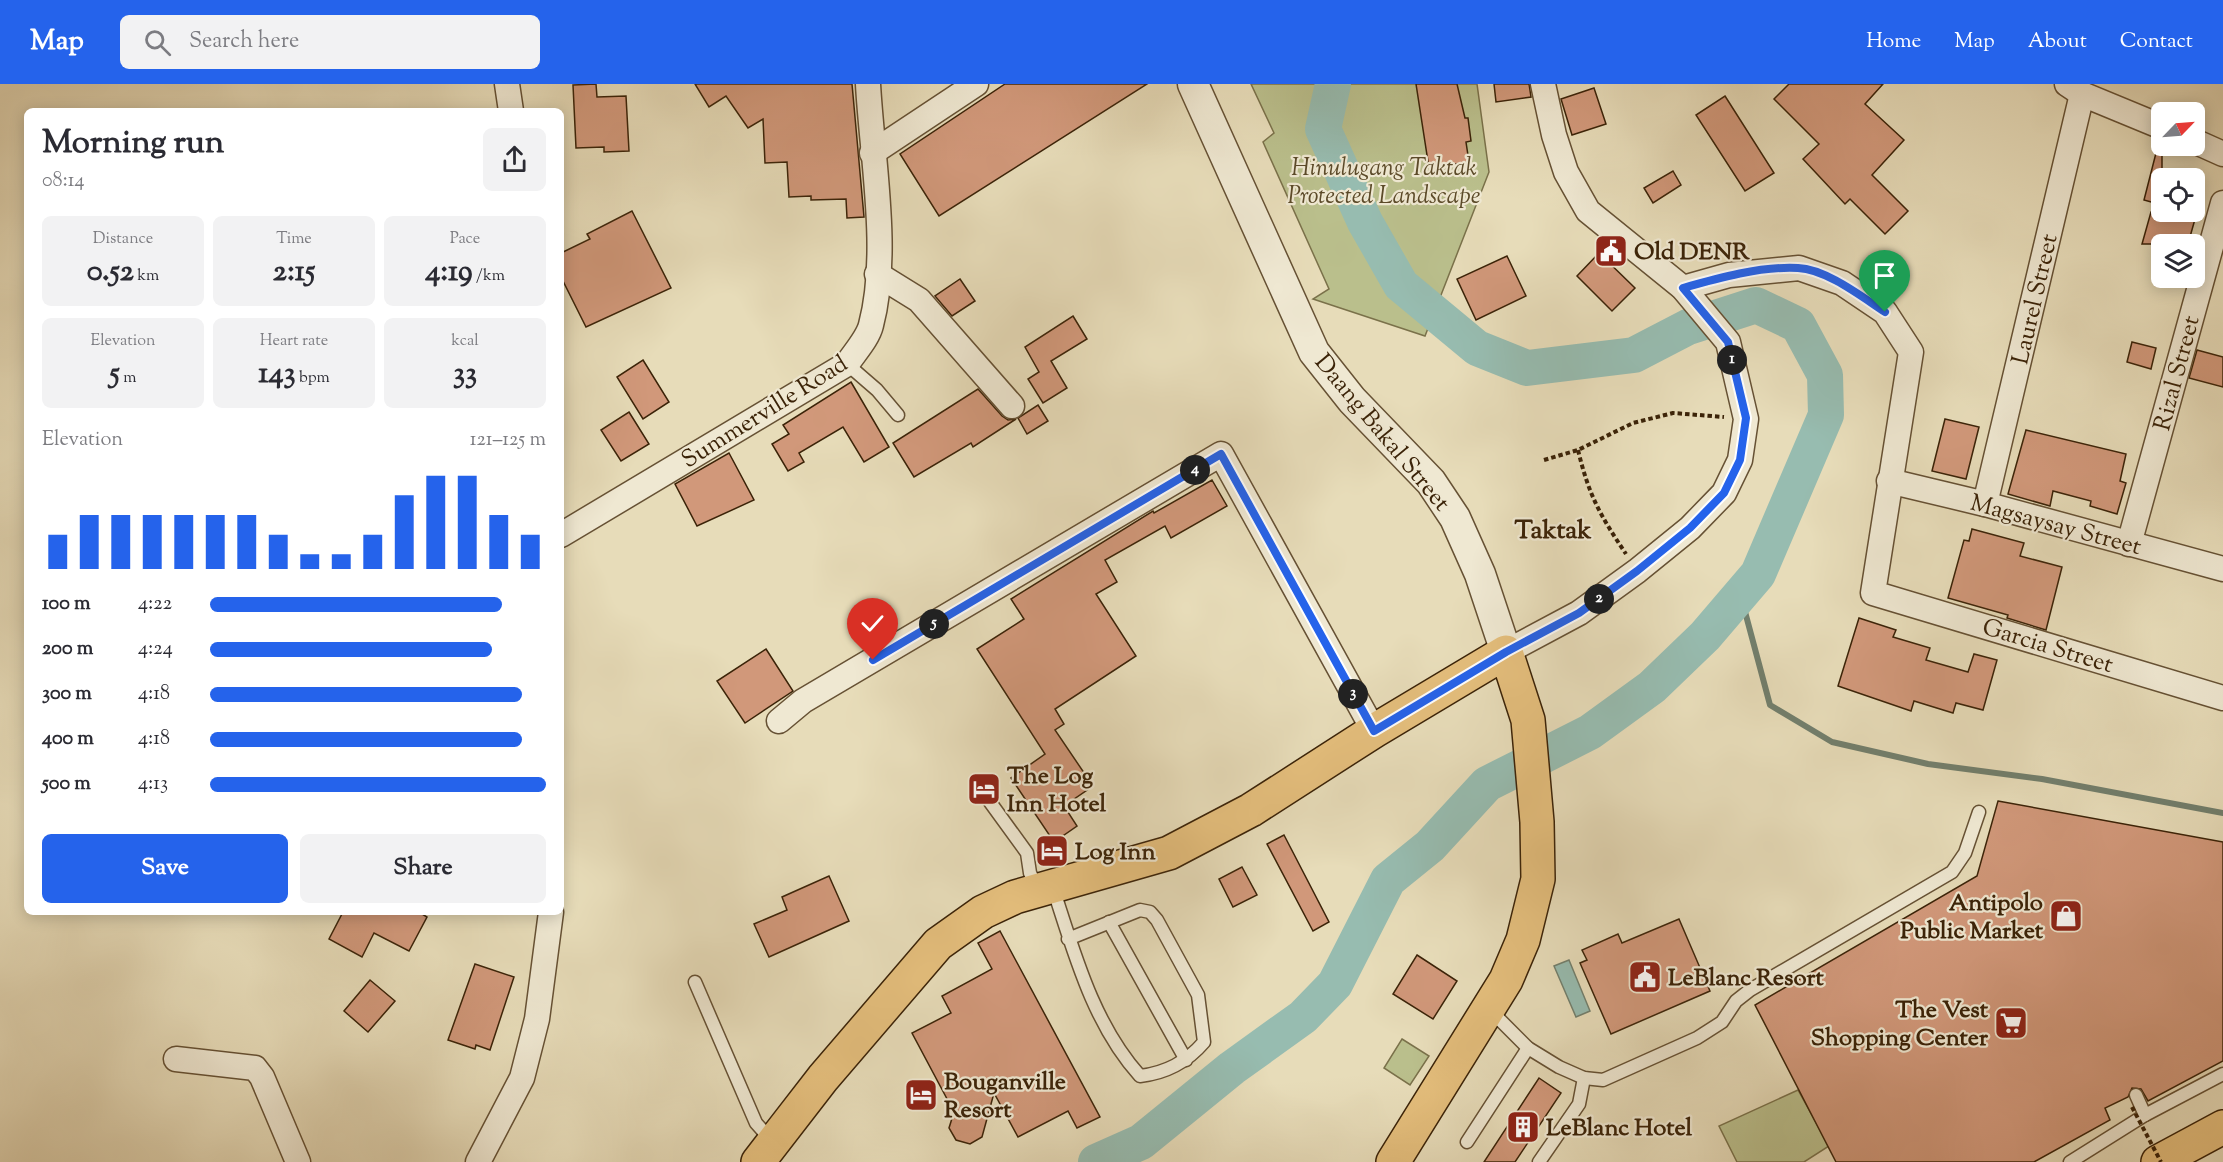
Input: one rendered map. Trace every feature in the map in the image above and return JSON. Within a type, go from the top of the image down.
[{"type":"main road","points":[[765,1152],[823,1078],[938,944],[983,912],[1045,888],[1170,853],[1251,810],[1374,731],[1506,652],[1528,720],[1537,822],[1538,879],[1523,940],[1489,1010],[1392,1162]]},
{"type":"main road","points":[[2160,1162],[2223,1127]]},
{"type":"main road","points":[[2203,1162],[2223,1151]]},
{"type":"street","points":[[507,84],[511,108]]},
{"type":"street","name":"Summerville Road","points":[[564,533],[847,364],[871,326],[877,274],[879,231],[868,84]]},
{"type":"street","points":[[872,153],[976,84]]},
{"type":"street","name":"Daang Bakal Street","points":[[1193,84],[1314,352],[1352,400],[1431,482],[1449,509],[1479,574],[1506,652]]},
{"type":"street","points":[[1506,652],[1579,613],[1637,571],[1690,528],[1724,493],[1740,460],[1746,418],[1728,342],[1687,293],[1588,211],[1566,172],[1554,135],[1543,84]]},
{"type":"street","points":[[2075,89],[2151,122]]},
{"type":"street","name":"Laurel Street","points":[[1985,504],[2075,89]]},
{"type":"street","points":[[2205,146],[2223,154]]},
{"type":"street","name":"Rizal Street","points":[[2129,544],[2223,203]]},
{"type":"street","points":[[1687,293],[1729,275],[1799,268],[1842,283],[1885,312],[1911,352],[1889,481]]},
{"type":"street","points":[[877,274],[919,300],[1012,406]]},
{"type":"street","points":[[779,721],[803,701],[1221,454],[1374,731]]},
{"type":"street","name":"Magsaysay Street","points":[[1889,481],[1985,504],[2223,568]]},
{"type":"street","name":"Garcia Street","points":[[1889,481],[1873,592],[2223,698]]},
{"type":"street","points":[[478,1162],[522,1078],[537,1019],[550,915]]},
{"type":"street","points":[[176,1059],[255,1068],[262,1077],[298,1162]]},
{"type":"lane","points":[[847,364],[877,390],[898,415]]},
{"type":"lane","points":[[990,802],[1027,853],[1030,873],[1045,888],[1095,1004],[1124,1059],[1140,1076],[1156,1074],[1186,1060],[1204,1042],[1198,995],[1157,920],[1150,912],[1140,910],[1068,939]]},
{"type":"lane","points":[[1489,1010],[1528,1048],[1559,1067],[1584,1078],[1603,1080],[1697,1038],[1722,1022],[1736,1001],[1750,990],[1952,872],[1965,854],[1980,812]]},
{"type":"lane","points":[[1109,922],[1186,1060]]},
{"type":"lane","points":[[695,982],[756,1123],[765,1152]]},
{"type":"lane","points":[[1467,1142],[1528,1048]]},
{"type":"lane","points":[[2070,1162],[2145,1115],[2223,1074]]},
{"type":"lane","points":[[1539,1162],[1579,1104],[1584,1078]]},
{"type":"lane","points":[[2134,1101],[2145,1115]]},
{"type":"path","points":[[1544,460],[1578,450],[1633,423],[1673,413],[1746,418]]},
{"type":"path","points":[[1578,450],[1586,483],[1599,513],[1637,571]]},
{"type":"path","points":[[2134,1101],[2160,1162]]},
{"type":"green space","name":"Hinulugang Taktak Protected Landscape","points":[[1251,84],[1477,84],[1489,172],[1425,336],[1313,299],[1329,289],[1263,142],[1274,133]]},
{"type":"green space","points":[[1402,1039],[1429,1056],[1410,1085],[1384,1068]]},
{"type":"green space","points":[[1798,1090],[1829,1146],[1804,1162],[1737,1162],[1719,1126]]},
{"type":"water","points":[[1569,960],[1590,1011],[1576,1017],[1554,966]]},
{"type":"building","points":[[596,84],[597,97],[626,96],[629,151],[604,152],[604,147],[576,148],[573,85]]},
{"type":"building","points":[[695,84],[852,84],[864,217],[847,218],[846,199],[811,200],[811,196],[789,197],[787,162],[765,163],[763,119],[748,128],[726,96],[709,107]]},
{"type":"building","points":[[1005,84],[1147,84],[939,216],[900,154]]},
{"type":"building","points":[[1416,84],[1457,84],[1465,118],[1468,118],[1471,141],[1466,142],[1469,162],[1429,168]]},
{"type":"building","points":[[1494,84],[1529,84],[1531,97],[1496,102]]},
{"type":"building","points":[[1789,84],[1883,84],[1865,104],[1904,140],[1872,175],[1908,211],[1885,234],[1850,199],[1845,204],[1803,159],[1819,144],[1774,99]]},
{"type":"building","points":[[1594,88],[1606,124],[1572,135],[1561,99]]},
{"type":"building","points":[[1725,96],[1774,173],[1745,191],[1696,115]]},
{"type":"building","points":[[2155,156],[2162,156],[2162,168],[2152,168]]},
{"type":"building","points":[[1673,171],[1681,185],[1653,203],[1644,188]]},
{"type":"building","points":[[2151,173],[2151,202],[2144,200]]},
{"type":"building","points":[[632,211],[671,288],[586,327],[564,283],[564,252],[590,239],[587,234]]},
{"type":"building","points":[[2151,212],[2151,222],[2194,222],[2191,234],[2151,234],[2151,244],[2142,244]]},
{"type":"building","points":[[1599,253],[1635,288],[1612,311],[1577,276]]},
{"type":"building","points":[[1507,256],[1526,296],[1476,320],[1457,279]]},
{"type":"building","points":[[960,279],[975,301],[952,316],[935,296]]},
{"type":"building","points":[[1073,316],[1087,339],[1051,361],[1067,388],[1043,403],[1028,379],[1039,372],[1025,347]]},
{"type":"building","points":[[2132,342],[2156,348],[2151,369],[2127,362]]},
{"type":"building","points":[[2197,350],[2223,357],[2223,387],[2189,378]]},
{"type":"building","points":[[643,360],[669,402],[643,419],[617,377]]},
{"type":"building","points":[[851,382],[889,447],[864,462],[843,427],[799,453],[804,462],[788,471],[772,444],[789,434],[783,425]]},
{"type":"building","points":[[978,389],[1002,416],[1008,420],[1016,419],[973,447],[971,443],[914,477],[893,443]]},
{"type":"building","points":[[1038,405],[1048,421],[1027,434],[1018,418]]},
{"type":"building","points":[[629,412],[649,444],[621,461],[601,430]]},
{"type":"building","points":[[1945,419],[1979,427],[1966,479],[1932,471]]},
{"type":"building","points":[[2026,430],[2126,454],[2120,481],[2126,483],[2117,514],[2090,506],[2091,501],[2053,491],[2050,506],[2008,494]]},
{"type":"building","points":[[729,453],[754,500],[697,526],[675,484]]},
{"type":"building","points":[[1212,480],[1227,506],[1171,538],[1165,526],[1105,560],[1117,582],[1096,594],[1136,656],[1055,709],[1064,724],[1055,730],[1093,786],[1064,806],[1077,826],[1054,842],[1011,778],[1045,754],[977,649],[1024,619],[1011,599],[1153,511],[1154,513]]},
{"type":"building","points":[[1972,529],[2024,543],[2020,556],[2062,567],[2046,630],[2007,618],[2008,615],[1948,598],[1964,540],[1969,541]]},
{"type":"building","points":[[1859,618],[1896,630],[1893,637],[1930,648],[1926,660],[1968,672],[1974,654],[1997,660],[1983,710],[1956,703],[1953,713],[1914,701],[1911,711],[1838,686]]},
{"type":"building","points":[[766,649],[793,691],[745,723],[717,681]]},
{"type":"building","name":"Antipolo Public Market","points":[[1998,801],[2223,842],[2223,1061],[2148,1101],[2141,1089],[2132,1088],[2128,1097],[2105,1108],[2110,1120],[2034,1162],[1836,1162],[1755,1005],[1977,876]]},
{"type":"building","points":[[1284,835],[1329,922],[1313,931],[1267,844]]},
{"type":"building","points":[[1242,867],[1257,895],[1233,907],[1219,879]]},
{"type":"building","points":[[829,876],[849,921],[769,957],[754,924],[787,910],[782,897]]},
{"type":"building","points":[[341,915],[424,915],[427,917],[409,951],[374,933],[362,957],[329,939]]},
{"type":"building","name":"LeBlanc Resort","points":[[1679,919],[1710,991],[1611,1034],[1580,963],[1587,960],[1582,950],[1618,934],[1622,943]]},
{"type":"building","points":[[1000,931],[1100,1117],[1077,1128],[1068,1111],[1018,1137],[994,1093],[982,1137],[970,1144],[956,1140],[949,1128],[954,1112],[912,1033],[951,1013],[942,996],[992,969],[978,943]]},
{"type":"building","points":[[1417,955],[1457,981],[1433,1019],[1393,994]]},
{"type":"building","points":[[475,964],[514,977],[490,1050],[476,1045],[475,1049],[448,1040]]},
{"type":"building","points":[[370,980],[395,1001],[368,1032],[344,1011]]},
{"type":"building","name":"LeBlanc Hotel","points":[[1539,1078],[1561,1093],[1515,1162],[1484,1162]]},
{"type":"waterway","points":[[1096,1162],[1141,1142],[1232,1068],[1303,1017],[1335,984],[1388,880],[1430,846],[1487,784],[1590,732],[1652,687],[1705,636],[1758,574],[1826,415],[1825,375],[1798,325],[1756,305],[1688,327],[1634,355],[1527,368],[1477,348],[1401,285],[1365,222],[1323,129],[1333,84]]},
{"type":"waterway","points":[[1740,593],[1770,705],[1832,742],[1928,764],[2042,779],[2223,813]]},
{"type":"place","name":"Old DENR","points":[[1611,251]]},
{"type":"place","name":"The Log Inn Hotel","points":[[984,789]]},
{"type":"place","name":"Log Inn","points":[[1052,851]]},
{"type":"place","name":"Antipolo Public Market","points":[[2066,916]]},
{"type":"place","name":"LeBlanc Resort","points":[[1645,977]]},
{"type":"place","name":"The Vest Shopping Center","points":[[2011,1023]]},
{"type":"place","name":"Bouganville Resort","points":[[921,1095]]},
{"type":"place","name":"LeBlanc Hotel","points":[[1523,1127]]},
{"type":"district","name":"Taktak","points":[[1553,529]]},
{"type":"route","points":[[873,660],[1221,454],[1374,731],[1506,652],[1579,613],[1637,571],[1690,528],[1724,493],[1740,460],[1746,418],[1728,342],[1683,288],[1729,275],[1799,268],[1842,283],[1885,312]]}]
